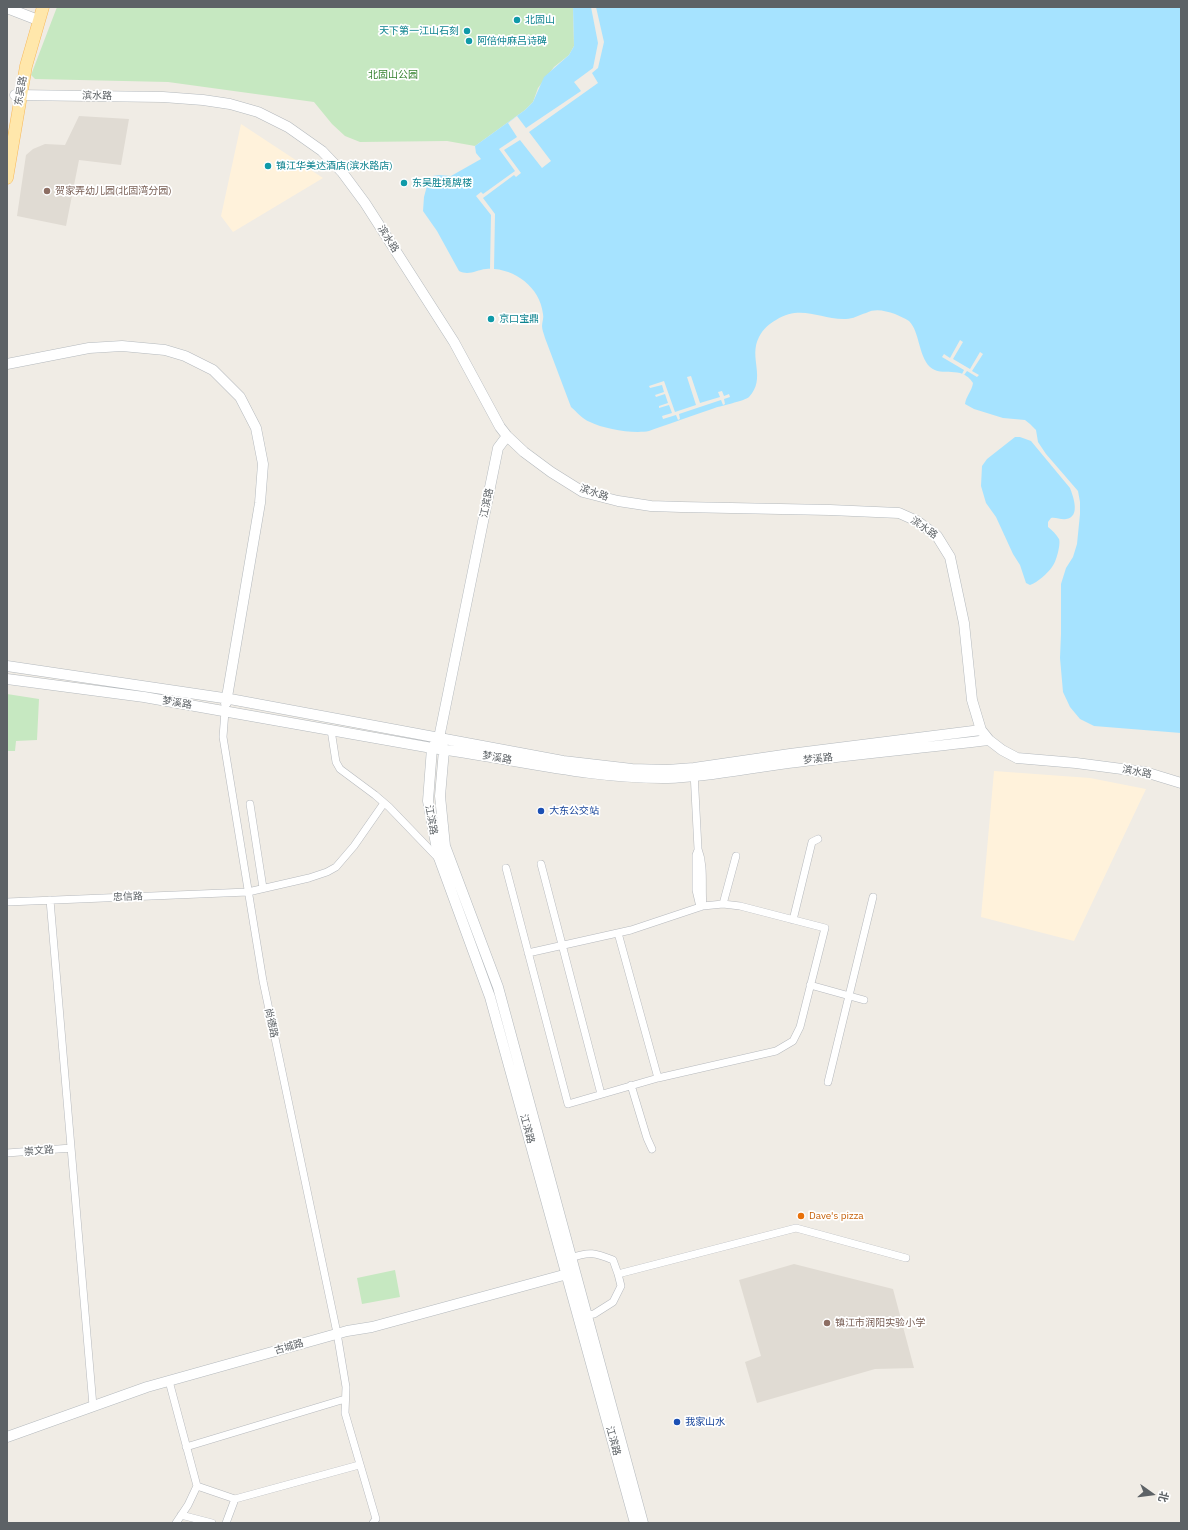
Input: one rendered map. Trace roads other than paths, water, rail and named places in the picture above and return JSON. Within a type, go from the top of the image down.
[{"type":"main road","name":"东吴路","points":[[7,178],[18,95],[20,64],[36,15],[43,7]]},
{"type":"main road","points":[[7,8],[36,15]]},
{"type":"main road","name":"东吴路","points":[[7,145],[18,95]]},
{"type":"main road","name":"滨水路","points":[[18,95],[163,97],[203,100],[230,104],[258,112],[288,127],[322,151],[342,172],[365,203],[454,342],[500,427],[524,452],[583,492],[618,501],[651,506],[899,513],[917,521],[937,536],[950,557],[959,593],[964,623],[972,700],[981,730],[989,740],[1002,750],[1017,758],[1076,763],[1145,772],[1181,783]]},
{"type":"main road","points":[[7,364],[89,348],[122,346],[165,350],[185,356],[213,370],[240,397],[256,428],[263,464],[260,503],[225,711]]},
{"type":"main road","name":"江滨路","points":[[507,436],[498,448],[439,738],[432,748],[428,801],[440,860],[490,997],[570,1274],[635,1523]]},
{"type":"main road","name":"梦溪路","points":[[7,666],[227,698],[563,761],[646,769],[694,772],[789,763],[989,740]]},
{"type":"main road","name":"梦溪路","points":[[7,679],[144,697],[432,748],[596,775],[668,778],[790,754],[981,730]]},
{"type":"main road","name":"江滨路","points":[[439,738],[444,750],[440,796],[445,846],[498,987],[572,1258],[570,1274],[587,1315],[643,1523]]},
{"type":"main road","name":"古城路","points":[[7,1437],[93,1406],[169,1381],[337,1333],[372,1327],[570,1274]]},
{"type":"street","name":"尚德路","points":[[225,711],[223,737],[263,981],[337,1333],[346,1388],[345,1413],[376,1519],[373,1523]]},
{"type":"street","points":[[331,730],[336,762],[340,769],[384,803],[440,860]]},
{"type":"street","points":[[694,772],[698,850],[696,855],[696,890],[701,906]]},
{"type":"street","name":"忠信路","points":[[7,902],[248,892],[309,878],[327,872],[336,867],[354,846],[384,803]]},
{"type":"street","points":[[250,804],[263,888]]},
{"type":"street","points":[[794,920],[812,842],[818,839]]},
{"type":"street","points":[[723,904],[736,856]]},
{"type":"street","points":[[541,864],[601,1094]]},
{"type":"street","points":[[506,868],[528,953],[568,1104],[658,1078],[776,1051],[793,1041],[800,1027],[825,928],[740,906],[723,904],[701,906],[618,933],[528,953]]},
{"type":"street","points":[[828,1082],[873,897]]},
{"type":"street","points":[[50,900],[93,1406]]},
{"type":"street","points":[[618,933],[658,1078]]},
{"type":"street","points":[[810,986],[864,1000]]},
{"type":"street","points":[[631,1085],[647,1138],[652,1149]]},
{"type":"street","name":"崇文路","points":[[7,1153],[72,1148]]},
{"type":"street","points":[[618,1274],[796,1228],[906,1258]]},
{"type":"street","points":[[572,1258],[584,1253],[601,1255],[613,1260],[618,1274],[621,1286],[613,1302],[594,1314],[587,1315]]},
{"type":"street","points":[[169,1381],[196,1486],[188,1505],[176,1523]]},
{"type":"street","points":[[186,1447],[345,1399]]},
{"type":"street","points":[[196,1486],[235,1499],[359,1465]]},
{"type":"street","points":[[226,1523],[235,1499]]},
{"type":"street","points":[[181,1515],[212,1523]]},
{"type":"water","points":[[573,7],[1181,7],[1181,733],[1094,726],[1080,719],[1070,707],[1063,692],[1060,658],[1061,584],[1066,568],[1073,557],[1077,544],[1080,514],[1078,491],[1046,454],[1038,442],[1036,430],[1025,420],[1003,418],[974,409],[965,404],[973,383],[963,374],[935,370],[930,367],[923,356],[913,326],[906,319],[895,314],[877,310],[870,311],[854,318],[846,319],[837,319],[803,313],[785,315],[769,325],[759,337],[755,353],[757,383],[747,399],[715,408],[649,431],[627,431],[596,425],[584,419],[571,407],[543,332],[541,304],[531,287],[515,275],[496,269],[486,269],[469,273],[459,271],[437,231],[423,211],[424,197],[428,182],[433,176],[451,176],[481,159],[476,153],[475,146],[525,110],[533,102],[544,77],[569,55],[574,46]]},
{"type":"water","points":[[1015,437],[1020,437],[1031,441],[1070,488],[1075,506],[1075,510],[1071,517],[1066,519],[1051,518],[1048,522],[1048,527],[1059,539],[1058,553],[1054,565],[1050,570],[1039,580],[1030,585],[1026,583],[1020,565],[1013,554],[996,517],[986,503],[981,486],[982,466],[987,459]]},
{"type":"place","name":"北固山","points":[[517,20]]},
{"type":"place","name":"天下第一江山石刻","points":[[467,31]]},
{"type":"place","name":"阿倍仲麻吕诗碑","points":[[469,41]]},
{"type":"place","name":"镇江华美达酒店(滨水路店)","points":[[268,166]]},
{"type":"place","name":"东吴胜境牌楼","points":[[404,183]]},
{"type":"place","name":"贺家弄幼儿园(北固湾分园)","points":[[47,191]]},
{"type":"place","name":"京口宝鼎","points":[[491,319]]},
{"type":"place","name":"大东公交站","points":[[541,811]]},
{"type":"place","name":"Dave's pizza","points":[[801,1216]]},
{"type":"place","name":"镇江市润阳实验小学","points":[[827,1323]]},
{"type":"place","name":"我家山水","points":[[677,1422]]},
{"type":"park label","name":"北固山公园","points":[[393,75]]}]
